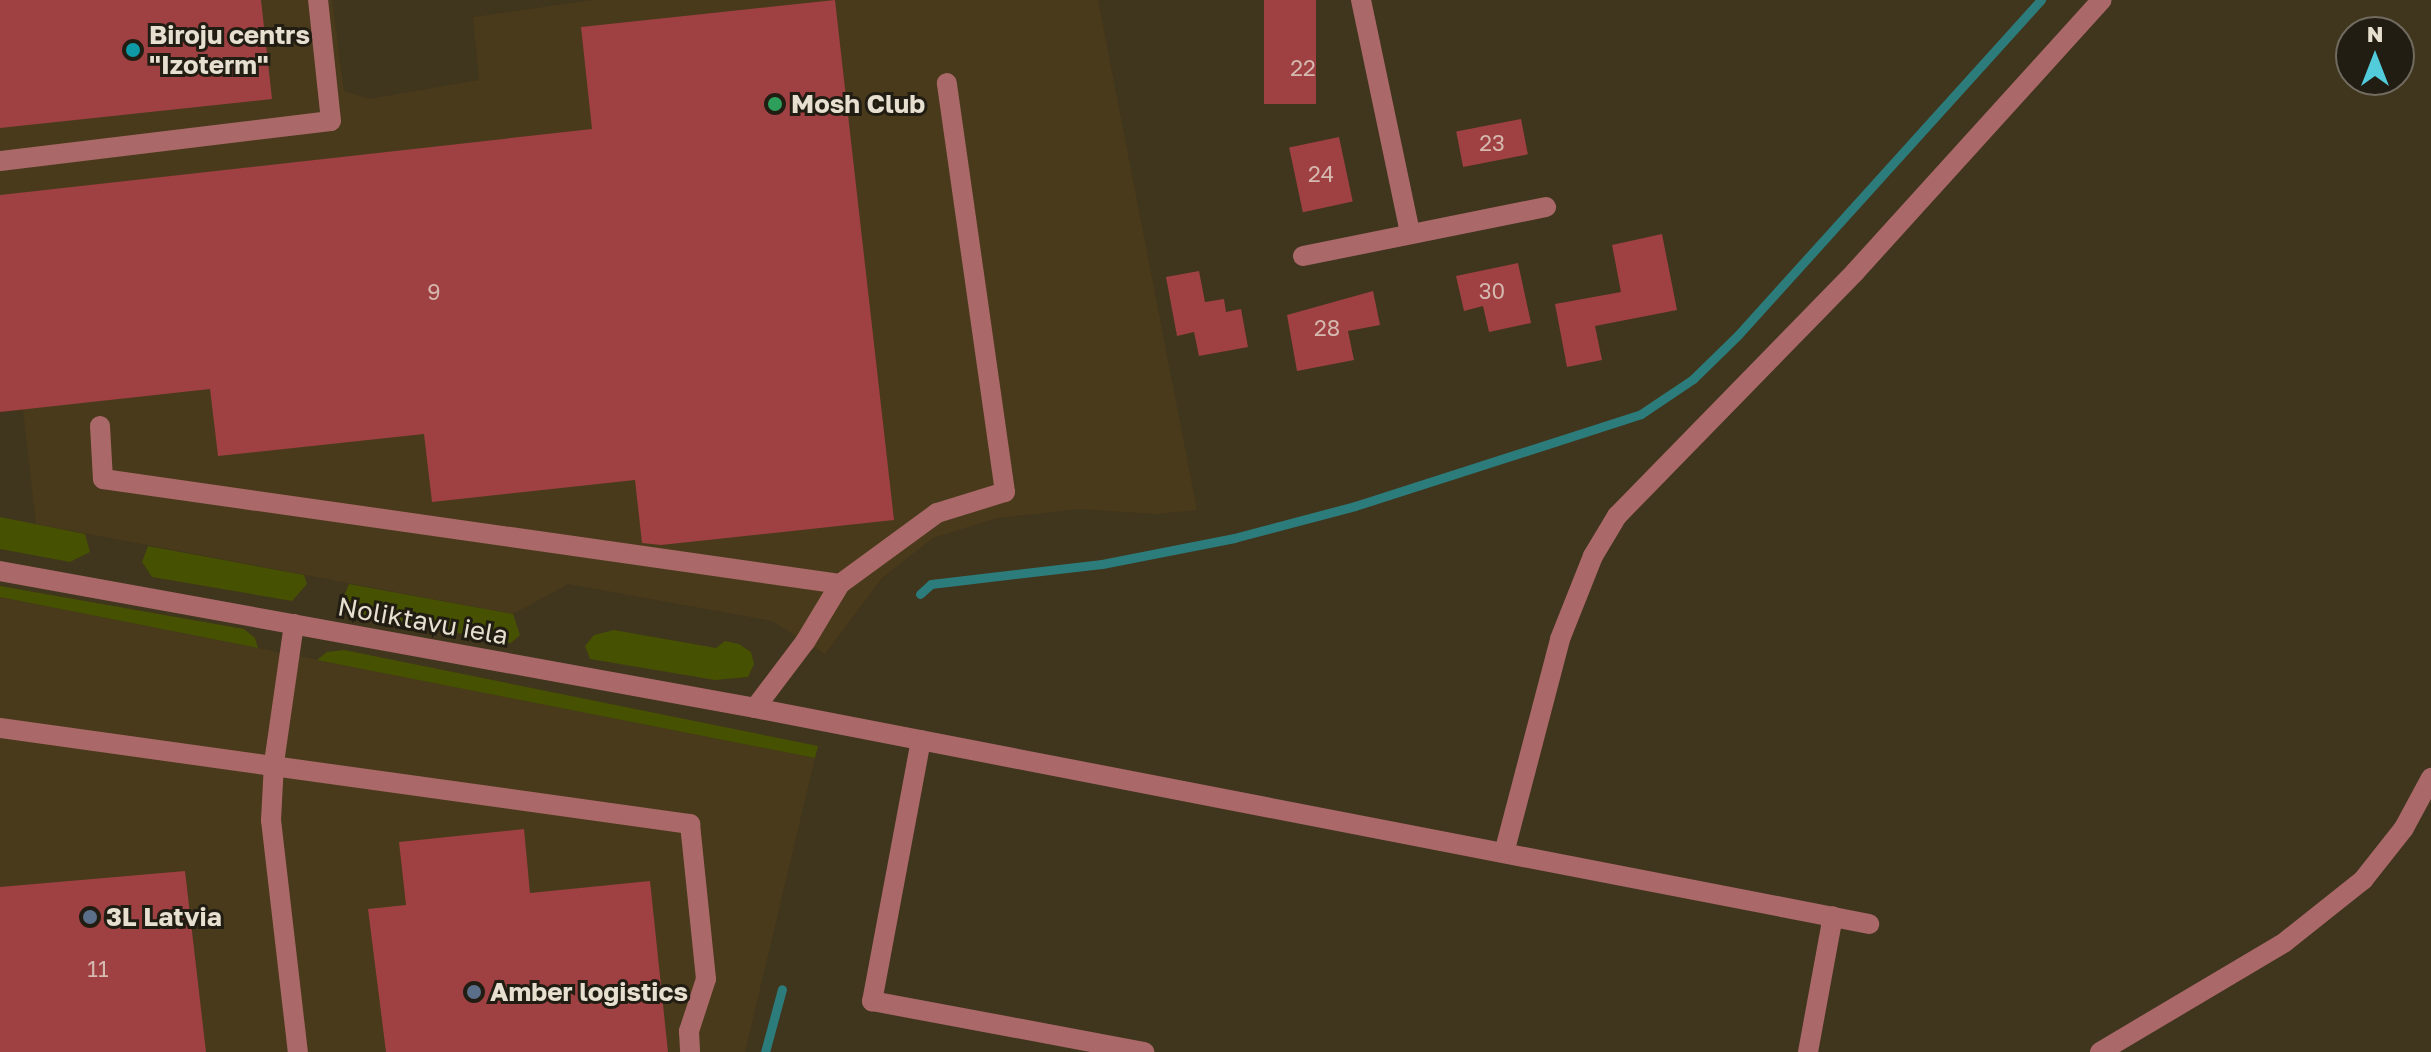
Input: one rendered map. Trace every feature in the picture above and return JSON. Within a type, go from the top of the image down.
[{"type":"street","points":[[0,161],[331,121],[318,0]]},
{"type":"street","points":[[1361,0],[1410,232]]},
{"type":"street","points":[[1504,853],[1560,639],[1593,556],[1617,516],[1668,469],[1855,272],[2102,0]]},
{"type":"street","points":[[755,708],[805,642],[840,584],[937,513],[1005,492],[947,83]]},
{"type":"street","points":[[1303,256],[1546,207]]},
{"type":"street","points":[[100,426],[103,479],[840,584]]},
{"type":"street","name":"Noliktavu iela","points":[[0,571],[755,708],[1869,924]]},
{"type":"street","points":[[294,624],[274,763],[271,820],[298,1052]]},
{"type":"street","points":[[0,728],[274,763],[690,824],[706,979],[689,1031],[690,1052]]},
{"type":"street","points":[[921,740],[872,1001],[1144,1052]]},
{"type":"street","points":[[2100,1052],[2285,942],[2363,880],[2404,828],[2431,778]]},
{"type":"street","points":[[1808,1052],[1833,916]]},
{"type":"shaded area","points":[[0,0],[332,0],[344,91],[369,99],[479,80],[473,17],[593,0],[1098,0],[1197,510],[1156,514],[1078,509],[997,518],[933,538],[882,578],[825,654],[772,621],[568,584],[513,614],[36,524],[23,410],[0,412]]},
{"type":"shaded area","points":[[0,597],[815,758],[745,1052],[0,1052]]},
{"type":"green space","points":[[0,517],[85,534],[90,552],[70,562],[0,549]]},
{"type":"green space","points":[[148,546],[304,575],[307,584],[292,601],[152,577],[142,562]]},
{"type":"green space","points":[[349,584],[513,614],[520,635],[511,643],[346,612],[341,603]]},
{"type":"green space","points":[[0,586],[244,629],[255,638],[258,648],[0,597]]},
{"type":"green space","points":[[614,630],[716,648],[725,641],[739,644],[751,652],[754,664],[748,677],[715,680],[590,659],[585,646],[594,635]]},
{"type":"green space","points":[[344,650],[818,746],[815,758],[317,660],[327,652]]},
{"type":"building","name":"Biroju centrs \"Izoterm\"","points":[[0,0],[261,0],[272,99],[0,128]]},
{"type":"building","points":[[835,0],[894,520],[661,545],[642,543],[635,480],[432,502],[424,434],[218,456],[210,389],[0,412],[0,195],[592,129],[581,27]]},
{"type":"building","points":[[1264,0],[1316,0],[1316,104],[1264,104]]},
{"type":"building","points":[[1521,119],[1528,154],[1463,167],[1456,132]]},
{"type":"building","points":[[1339,137],[1353,202],[1303,212],[1289,148]]},
{"type":"building","points":[[1662,234],[1677,310],[1595,326],[1602,360],[1567,367],[1555,304],[1621,292],[1612,245]]},
{"type":"building","points":[[1518,263],[1531,323],[1489,332],[1483,306],[1464,311],[1456,276]]},
{"type":"building","points":[[1199,271],[1205,302],[1224,299],[1226,312],[1241,309],[1248,347],[1199,356],[1194,332],[1177,336],[1166,277]]},
{"type":"building","points":[[1373,291],[1380,325],[1348,331],[1354,360],[1297,371],[1287,315]]},
{"type":"building","points":[[524,829],[530,893],[650,881],[668,1052],[386,1052],[368,909],[406,905],[399,842]]},
{"type":"building","points":[[185,871],[206,1052],[0,1052],[0,887]]},
{"type":"waterway","points":[[920,594],[931,584],[1102,564],[1234,538],[1355,506],[1641,414],[1693,379],[1738,335],[2041,0]]},
{"type":"waterway","points":[[765,1052],[782,989]]},
{"type":"place","name":"Biroju centrs \"Izoterm\"","points":[[133,50]]},
{"type":"place","name":"Mosh Club","points":[[775,104]]},
{"type":"place","name":"3L Latvia","points":[[90,917]]},
{"type":"place","name":"Amber logistics","points":[[474,992]]}]
